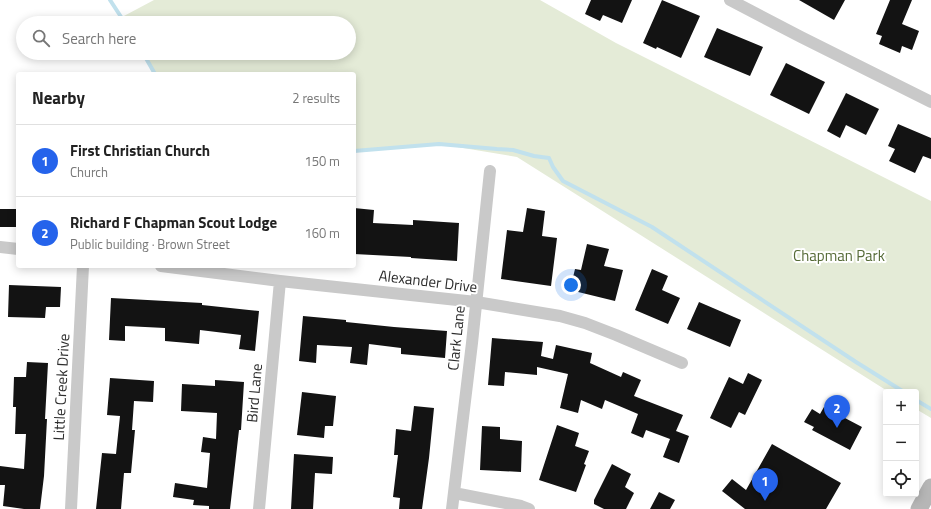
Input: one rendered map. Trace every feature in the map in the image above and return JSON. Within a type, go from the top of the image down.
[{"type":"main road","points":[[919,509],[931,487]]},
{"type":"street","points":[[730,0],[931,102]]},
{"type":"street","name":"Clark Lane","points":[[452,509],[472,343],[490,171]]},
{"type":"street","points":[[0,247],[16,249]]},
{"type":"street","name":"Little Creek Drive","points":[[71,509],[83,268]]},
{"type":"street","name":"Alexander Drive","points":[[177,268],[280,281],[476,302],[560,316],[585,323],[682,363]]},
{"type":"street","name":"Bird Lane","points":[[259,509],[280,281]]},
{"type":"street","points":[[454,492],[529,509]]},
{"type":"green space","name":"Chapman Park","points":[[154,0],[540,0],[616,43],[931,201],[931,418],[919,411],[919,389],[884,389],[517,157],[439,144],[356,151],[356,72],[154,72],[147,60],[356,60],[356,16],[124,16]]},
{"type":"building","points":[[591,0],[632,0],[622,23],[603,15],[600,21],[585,14]]},
{"type":"building","points":[[662,0],[700,16],[681,58],[657,47],[656,49],[643,43]]},
{"type":"building","points":[[799,0],[845,0],[834,20]]},
{"type":"building","points":[[890,0],[912,0],[902,24],[919,31],[912,50],[902,46],[900,53],[879,44],[882,36],[876,34]]},
{"type":"building","points":[[717,28],[763,47],[750,76],[704,57]]},
{"type":"building","points":[[786,63],[825,82],[809,114],[770,95]]},
{"type":"building","points":[[846,93],[879,109],[866,135],[846,125],[840,138],[827,131]]},
{"type":"building","points":[[898,124],[931,138],[931,159],[923,156],[915,173],[889,161],[895,149],[888,146]]},
{"type":"building","points":[[356,208],[374,210],[373,223],[413,225],[413,220],[459,223],[457,261],[356,254]]},
{"type":"building","points":[[527,208],[545,211],[542,236],[557,238],[551,286],[501,279],[507,230],[523,232]]},
{"type":"building","points":[[0,209],[16,209],[16,227],[0,227]]},
{"type":"building","points":[[587,244],[609,249],[604,266],[623,270],[615,301],[570,290],[575,269],[581,270]]},
{"type":"building","points":[[652,269],[668,276],[662,290],[680,298],[668,324],[635,310]]},
{"type":"building","points":[[9,285],[61,287],[60,307],[46,307],[45,318],[8,317]]},
{"type":"building","points":[[111,298],[202,303],[202,305],[259,311],[255,351],[239,349],[241,335],[200,330],[199,344],[165,341],[165,328],[125,326],[125,341],[109,340]]},
{"type":"building","points":[[699,302],[741,320],[730,347],[687,329]]},
{"type":"building","points":[[303,316],[394,327],[447,331],[445,358],[401,354],[401,348],[369,344],[367,365],[350,363],[352,347],[317,345],[316,363],[299,361]]},
{"type":"building","points":[[492,338],[543,342],[541,356],[553,359],[556,345],[592,353],[590,363],[621,377],[623,372],[641,380],[634,396],[683,415],[676,431],[689,436],[679,463],[663,457],[670,439],[646,430],[643,438],[631,433],[638,414],[605,400],[602,409],[581,400],[578,413],[560,408],[568,374],[537,367],[537,375],[505,372],[504,386],[488,385]]},
{"type":"building","points":[[27,362],[48,363],[44,476],[40,509],[24,509],[3,506],[5,485],[0,485],[0,466],[24,469],[26,434],[15,434],[16,407],[13,407],[14,377],[26,377]]},
{"type":"building","points":[[748,373],[762,380],[745,415],[739,412],[731,428],[710,418],[729,377],[743,384]]},
{"type":"building","points":[[110,378],[154,381],[153,402],[134,401],[132,430],[135,430],[131,473],[124,473],[121,509],[96,509],[102,453],[116,454],[120,416],[107,415]]},
{"type":"building","points":[[215,380],[244,382],[241,430],[239,430],[230,509],[209,509],[209,506],[193,505],[194,500],[173,497],[175,483],[207,488],[210,453],[201,452],[203,437],[216,439],[217,413],[181,411],[182,384],[215,386]]},
{"type":"building","points":[[302,392],[336,396],[333,426],[325,426],[324,438],[297,435]]},
{"type":"building","points":[[414,406],[434,408],[422,509],[399,509],[400,498],[393,497],[398,455],[394,455],[396,429],[411,431]]},
{"type":"building","points":[[824,407],[862,427],[850,450],[812,430],[814,427],[804,422],[812,409],[820,414]]},
{"type":"building","points":[[557,425],[579,433],[575,446],[589,451],[584,464],[586,465],[576,492],[539,480]]},
{"type":"building","points":[[482,426],[500,427],[500,439],[522,441],[521,472],[480,470]]},
{"type":"building","points":[[772,444],[841,483],[826,509],[745,509],[722,491],[732,479],[746,490]]},
{"type":"building","points":[[294,454],[333,457],[332,474],[315,473],[313,509],[291,509]]},
{"type":"building","points":[[612,464],[631,474],[625,487],[634,493],[626,509],[604,509],[594,504],[594,500]]},
{"type":"building","points":[[659,492],[675,500],[670,509],[650,509]]},
{"type":"waterway","points":[[110,0],[120,16]]},
{"type":"waterway","points":[[147,60],[154,72]]},
{"type":"waterway","points":[[356,151],[439,144],[513,150],[534,156],[549,158],[553,167],[563,181],[652,227],[899,389]]},
{"type":"waterway","points":[[919,402],[931,409]]},
{"type":"place","name":"Richard F Chapman Scout Lodge","points":[[837,428]]},
{"type":"place","name":"First Christian Church","points":[[765,501]]}]
